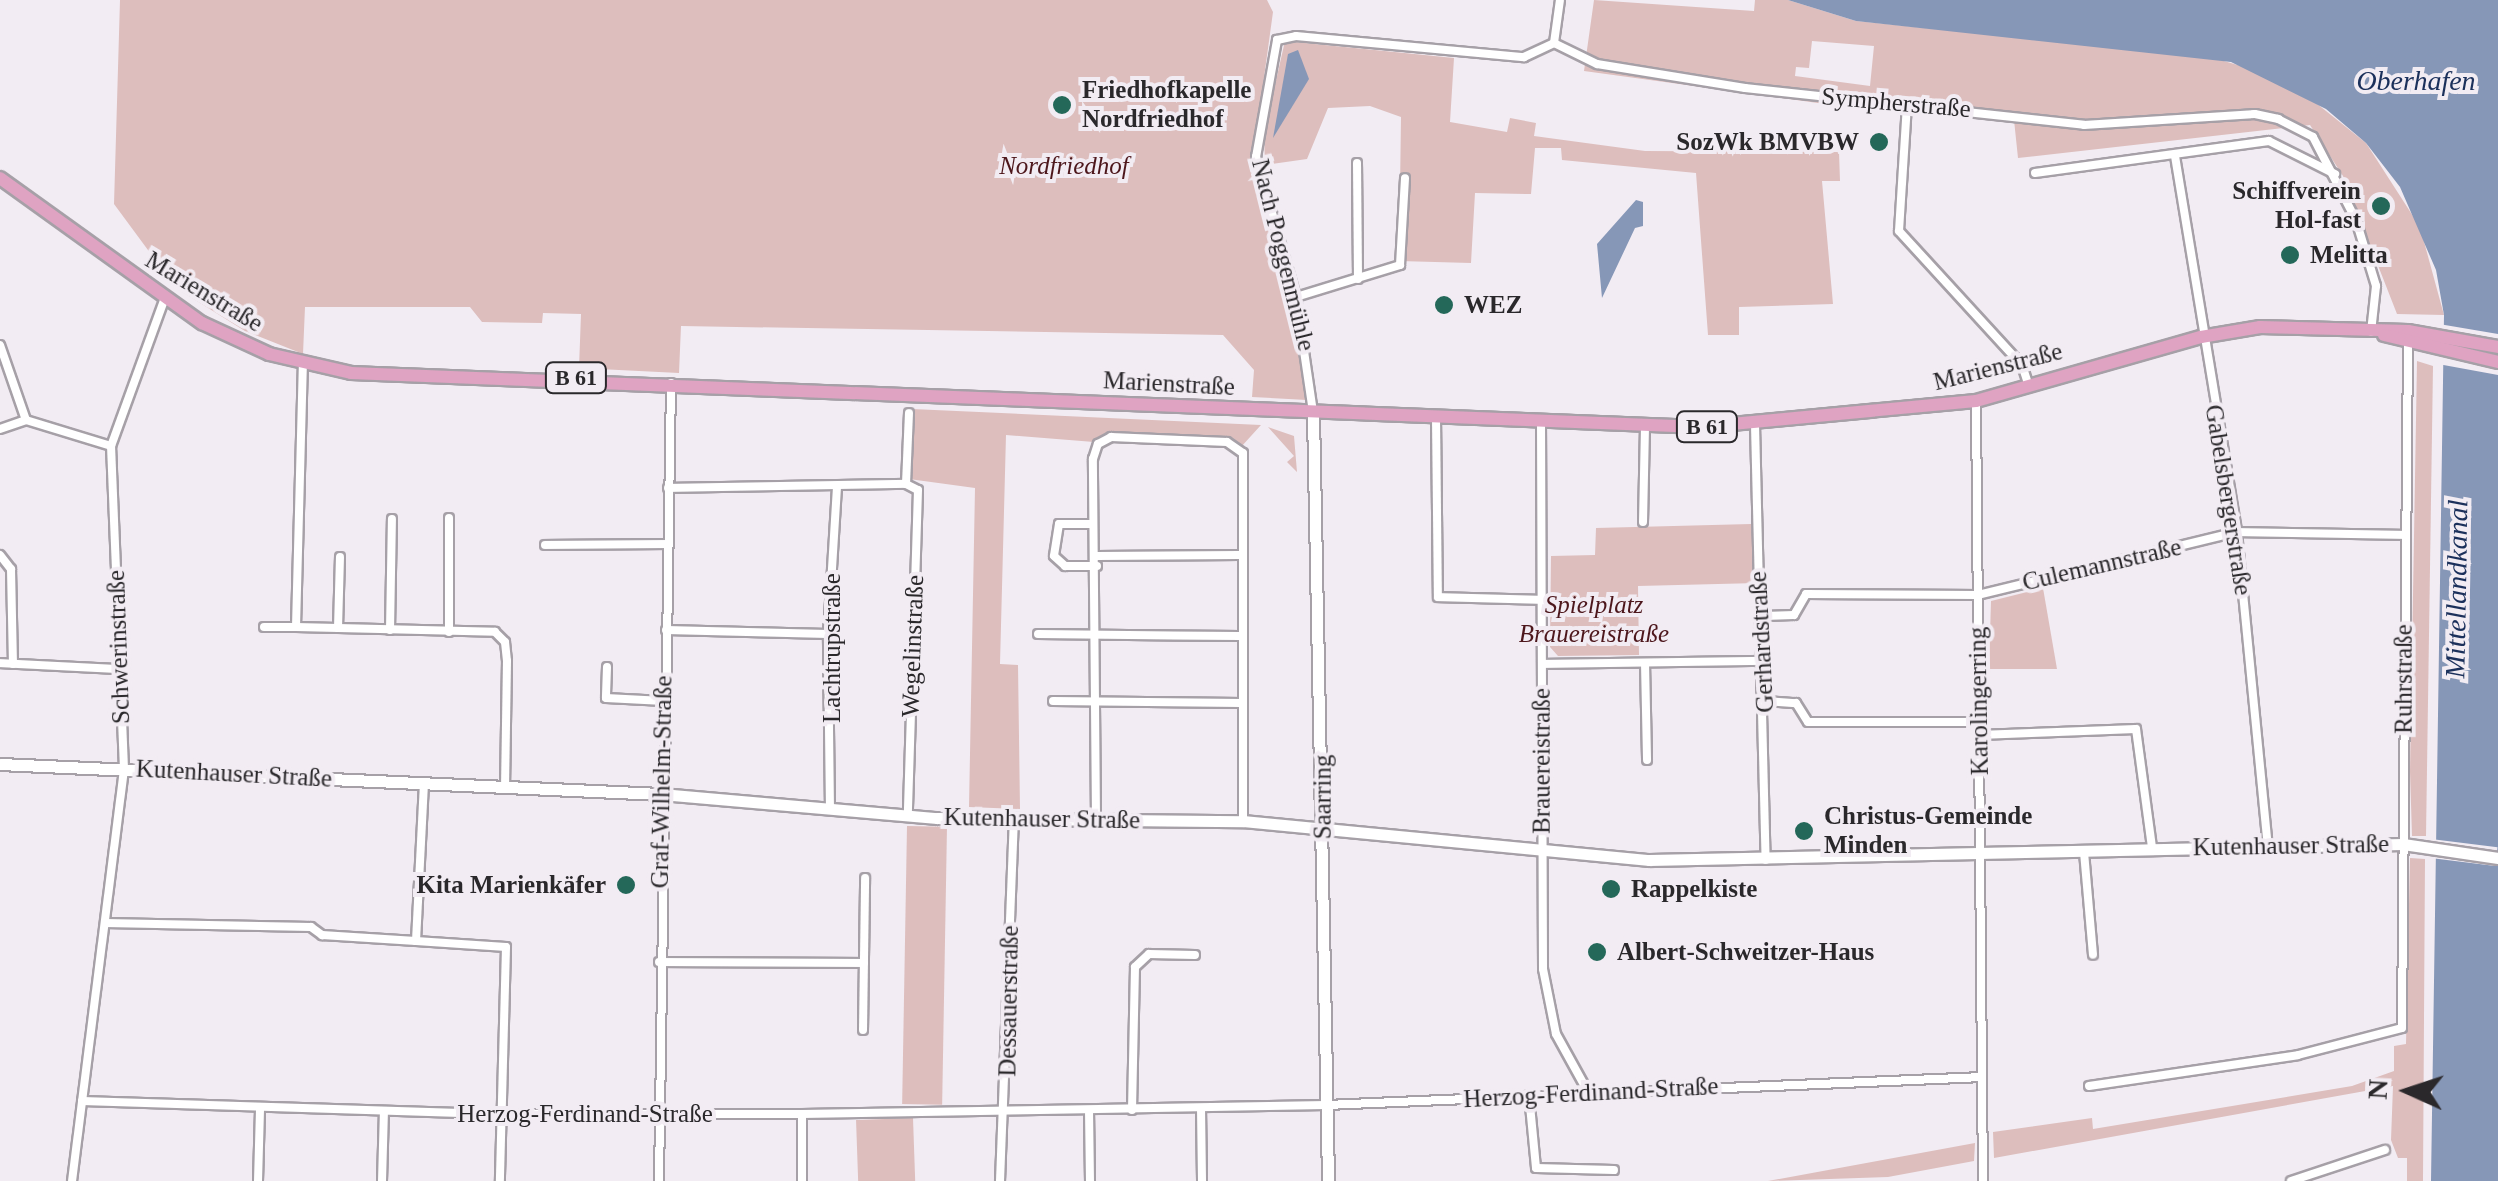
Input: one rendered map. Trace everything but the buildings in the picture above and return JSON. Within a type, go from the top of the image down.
[{"type":"main road","name":"Marienstraße","points":[[0,178],[164,300],[240,343],[303,364],[351,372],[1645,425],[1756,424],[1976,401],[2201,337],[2289,325],[2376,332],[2408,338],[2433,350],[2498,362]]},
{"type":"main road","name":"Marienstraße","points":[[2408,338],[2434,335],[2498,347]]},
{"type":"street","points":[[1554,43],[1560,0]]},
{"type":"street","name":"Nach Poggenmühle","points":[[1313,413],[1296,297],[1256,157],[1277,40],[1296,36],[1524,57],[1554,43]]},
{"type":"street","name":"Sympherstraße","points":[[1554,43],[1597,64],[2106,126],[2255,114],[2312,137],[2336,174],[2371,257],[2376,332]]},
{"type":"street","points":[[1906,104],[1898,231],[2022,364],[2028,384]]},
{"type":"street","points":[[2035,173],[2269,142],[2336,174]]},
{"type":"street","name":"Gabelsbergerstraße","points":[[2175,156],[2201,337],[2237,532],[2268,846]]},
{"type":"street","points":[[1357,163],[1358,279]]},
{"type":"street","points":[[1296,297],[1358,279],[1404,260],[1405,178]]},
{"type":"street","points":[[1406,194],[1420,194]]},
{"type":"street","name":"Schwerinstraße","points":[[72,1181],[124,769],[112,446],[164,300]]},
{"type":"street","name":"Ruhrstraße","points":[[2089,1086],[2298,1055],[2402,1028],[2408,338]]},
{"type":"street","points":[[0,346],[26,420]]},
{"type":"street","points":[[296,626],[303,364]]},
{"type":"street","name":"Graf-Wilhelm-Straße","points":[[659,1181],[664,544],[670,383]]},
{"type":"street","name":"Karolingerring","points":[[1976,401],[1983,1181]]},
{"type":"street","points":[[668,488],[906,484],[909,413]]},
{"type":"street","name":"Saarring","points":[[1313,413],[1328,1181]]},
{"type":"street","points":[[1436,417],[1438,597],[1542,600]]},
{"type":"street","points":[[0,429],[26,420],[112,446]]},
{"type":"street","name":"Brauereistraße","points":[[1541,421],[1542,851],[1548,1004],[1556,1034],[1588,1092]]},
{"type":"street","name":"Gerhardstraße","points":[[1756,424],[1754,530],[1764,616],[1766,860]]},
{"type":"street","points":[[1644,522],[1645,425]]},
{"type":"street","points":[[1096,819],[1097,561],[1092,524],[1093,459],[1103,439],[1227,442],[1240,449],[1245,462],[1239,555],[1243,821]]},
{"type":"street","name":"Wegelinstraße","points":[[906,484],[918,490],[908,816]]},
{"type":"street","name":"Lachtrupstraße","points":[[830,810],[828,634],[838,486]]},
{"type":"street","points":[[449,632],[450,518]]},
{"type":"street","points":[[390,630],[392,519]]},
{"type":"street","points":[[1092,524],[1059,524],[1054,556],[1065,566],[1239,555]]},
{"type":"street","name":"Culemannstraße","points":[[1764,616],[1794,615],[1806,594],[1978,594],[2237,532],[2406,535]]},
{"type":"street","points":[[545,546],[664,544]]},
{"type":"street","points":[[0,556],[11,569],[12,664]]},
{"type":"street","points":[[338,628],[340,557]]},
{"type":"street","points":[[264,627],[495,632],[506,642],[506,786]]},
{"type":"street","points":[[666,630],[828,634]]},
{"type":"street","points":[[1038,634],[1240,636]]},
{"type":"street","points":[[1542,664],[1765,661]]},
{"type":"street","points":[[0,663],[118,669]]},
{"type":"street","points":[[1646,664],[1647,760]]},
{"type":"street","points":[[607,667],[606,698],[664,701]]},
{"type":"street","points":[[1053,702],[1241,703]]},
{"type":"street","points":[[1765,702],[1796,703],[1808,722],[1979,722]]},
{"type":"street","points":[[1979,735],[2136,729],[2152,848]]},
{"type":"street","name":"Kutenhauser Straße","points":[[0,764],[661,794],[908,816],[1243,821],[1542,851],[1766,860],[1980,858],[2152,848],[2403,844],[2498,858]]},
{"type":"street","points":[[416,941],[424,784]]},
{"type":"street","name":"Dessauerstraße","points":[[1000,1181],[1006,1111],[1014,820]]},
{"type":"street","points":[[2084,852],[2093,955]]},
{"type":"street","points":[[864,1030],[865,878]]},
{"type":"street","points":[[105,923],[311,928],[322,936],[506,947],[500,1181]]},
{"type":"street","points":[[1132,1110],[1135,967],[1149,954],[1196,955]]},
{"type":"street","points":[[659,962],[864,963]]},
{"type":"street","name":"Herzog-Ferdinand-Straße","points":[[82,1100],[260,1109],[657,1116],[1326,1106],[1982,1077]]},
{"type":"street","points":[[1529,1096],[1536,1168],[1614,1170]]},
{"type":"street","points":[[1201,1108],[1202,1181]]},
{"type":"street","points":[[258,1181],[260,1109]]},
{"type":"street","points":[[1089,1110],[1090,1181]]},
{"type":"street","points":[[382,1181],[384,1111]]},
{"type":"street","points":[[802,1114],[802,1181]]},
{"type":"street","points":[[2291,1181],[2385,1150]]},
{"type":"green space","name":"Nordfriedhof","points":[[120,0],[1267,0],[1273,12],[1251,172],[1296,325],[1307,400],[1252,397],[1254,370],[1223,335],[681,326],[679,373],[579,368],[581,314],[543,313],[542,323],[482,322],[470,307],[305,307],[303,354],[245,331],[176,288],[114,204]]},
{"type":"green space","points":[[1594,0],[1754,11],[1755,0],[1788,0],[1856,21],[2210,57],[2248,68],[2306,95],[2366,143],[2420,227],[2444,315],[2397,314],[2343,176],[2310,125],[2018,158],[2014,120],[1854,108],[1584,71]],"holes":[[[1812,41],[1874,46],[1870,86],[1795,76],[1796,67],[1809,68]]]},
{"type":"green space","points":[[1285,41],[1454,58],[1450,122],[1507,132],[1510,118],[1536,123],[1534,136],[1645,151],[1839,152],[1840,181],[1822,181],[1833,304],[1739,307],[1739,335],[1708,335],[1696,173],[1562,160],[1561,148],[1535,148],[1531,194],[1475,193],[1471,263],[1399,261],[1401,117],[1370,106],[1328,108],[1307,159],[1265,165],[1264,133]]},
{"type":"green space","points":[[2417,361],[2433,366],[2426,836],[2412,836],[2410,771]]},
{"type":"green space","points":[[912,409],[1261,425],[1241,447],[1109,435],[1094,442],[1006,435],[1000,664],[1018,665],[1020,809],[969,807],[975,488],[909,479]]},
{"type":"green space","points":[[1268,427],[1294,436],[1297,472],[1287,462],[1294,456]]},
{"type":"green space","name":"Spielplatz Brauereistraße","points":[[1751,524],[1758,583],[1638,586],[1639,655],[1558,656],[1550,647],[1551,556],[1595,555],[1596,528]]},
{"type":"green space","points":[[2043,588],[2057,669],[1989,669],[1991,601]]},
{"type":"green space","points":[[907,826],[947,827],[942,1105],[902,1104]]},
{"type":"green space","points":[[2410,858],[2425,859],[2423,1181],[2407,1181],[2407,1158],[2398,1158],[2391,1140],[2393,1086],[1994,1158],[1993,1132],[2092,1118],[2093,1129],[2352,1086],[2394,1071],[2394,1046],[2406,1044]]},
{"type":"green space","points":[[913,1118],[915,1181],[858,1181],[856,1120]]},
{"type":"green space","points":[[1975,1143],[1974,1161],[1888,1177],[1768,1181]]},
{"type":"water","points":[[1788,0],[2498,0],[2498,1181],[2431,1181],[2444,315],[2436,270],[2400,187],[2366,143],[2326,109],[2231,62],[1856,21]]},
{"type":"water","points":[[1298,50],[1309,79],[1273,138],[1288,54]]},
{"type":"water","points":[[1636,200],[1643,202],[1643,226],[1635,228],[1602,298],[1597,244]]},
{"type":"pier","points":[[2439,324],[2498,334],[2498,375],[2438,364]]},
{"type":"pier","points":[[2431,839],[2498,847],[2495,866],[2429,858]]},
{"type":"place","name":"Friedhofkapelle Nordfriedhof","points":[[1062,105]]},
{"type":"place","name":"SozWk BMVBW","points":[[1879,142]]},
{"type":"place","name":"Schiffverein Hol-fast","points":[[2381,206]]},
{"type":"place","name":"Melitta","points":[[2290,255]]},
{"type":"place","name":"WEZ","points":[[1444,305]]},
{"type":"place","name":"Christus-Gemeinde Minden","points":[[1804,831]]},
{"type":"place","name":"Kita Marienkäfer","points":[[626,885]]},
{"type":"place","name":"Rappelkiste","points":[[1611,889]]},
{"type":"place","name":"Albert-Schweitzer-Haus","points":[[1597,952]]},
{"type":"water label","name":"Oberhafen","points":[[2416,81]]},
{"type":"water label","name":"Mittellandkanal","points":[[2457,589]]}]
